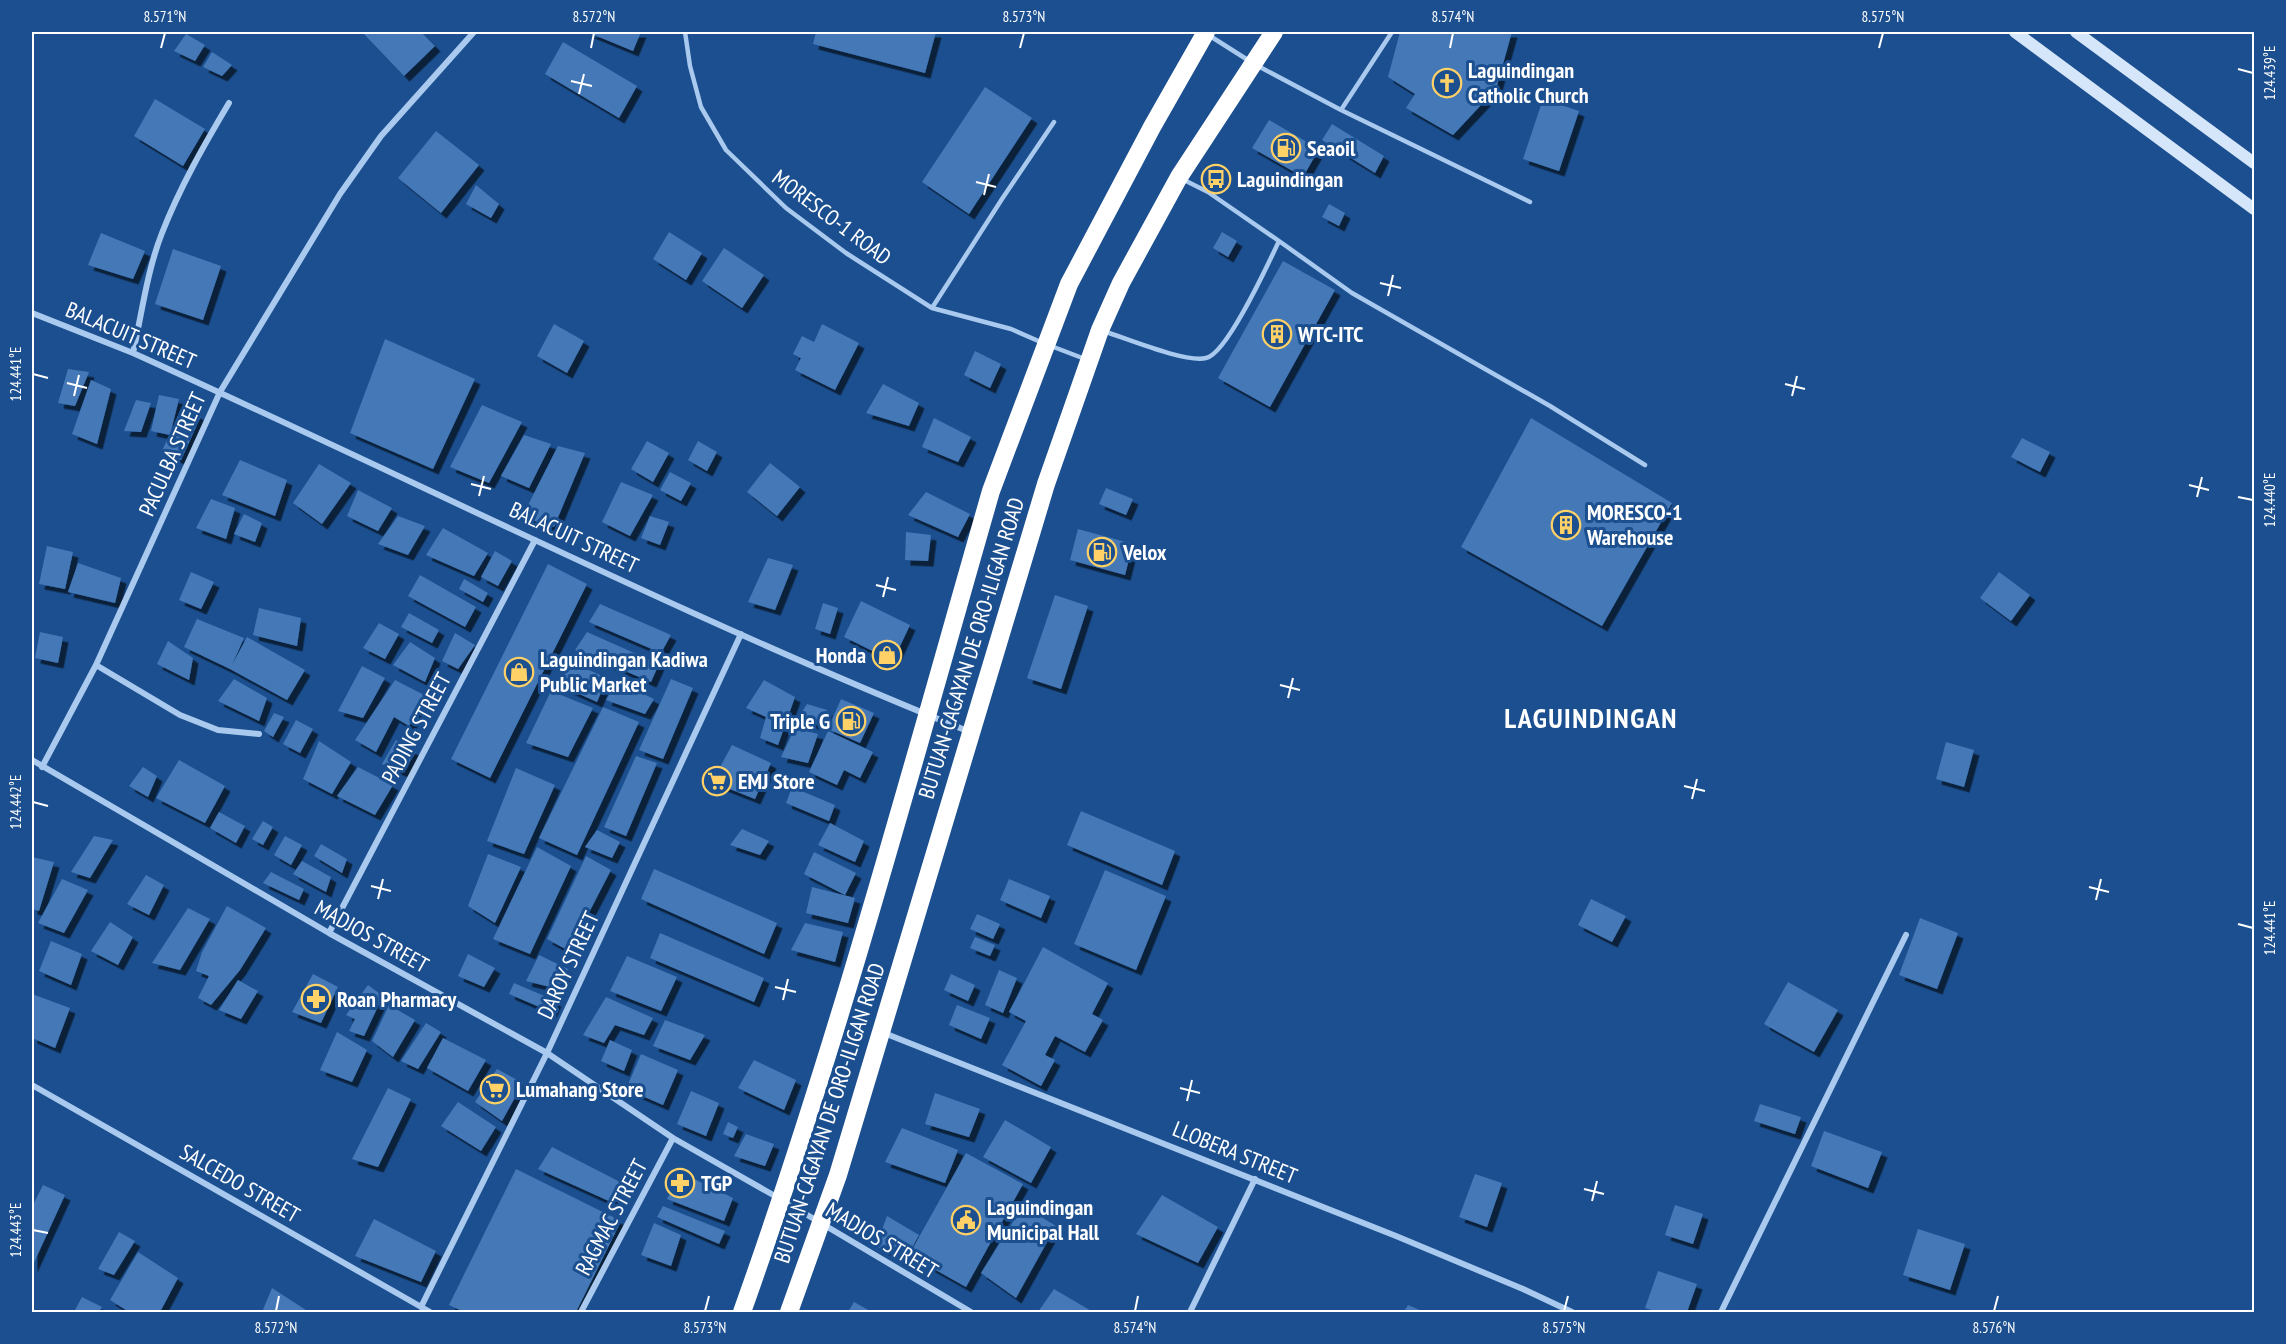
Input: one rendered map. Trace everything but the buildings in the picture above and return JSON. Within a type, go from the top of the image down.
[{"type":"highway","name":"BUTUAN-CAGAYAN DE ORO-ILIGAN ROAD","points":[[742,1312],[782,1200],[836,1028],[991,491],[1069,284],[1152,127],[1206,32]]},
{"type":"highway","name":"BUTUAN-CAGAYAN DE ORO-ILIGAN ROAD","points":[[789,1312],[838,1175],[1046,484],[1100,330],[1121,283],[1179,177],[1274,32]]},
{"type":"main road","points":[[2015,32],[2254,209]]},
{"type":"main road","points":[[2076,32],[2254,162]]},
{"type":"street","name":"PACULBA STREET","points":[[42,767],[96,665],[220,392],[340,194],[381,136],[474,32]]},
{"type":"street","points":[[134,353],[161,234],[188,171],[229,103]]},
{"type":"street","name":"BALACUIT STREET","points":[[32,313],[134,353],[741,634],[864,689],[971,732]]},
{"type":"street","name":"PADING STREET","points":[[329,933],[535,540]]},
{"type":"street","name":"DAROY STREET","points":[[421,1307],[547,1053],[741,634]]},
{"type":"street","points":[[96,665],[180,715],[218,730],[259,734]]},
{"type":"street","name":"MADJOS STREET","points":[[32,760],[329,933],[547,1053],[673,1138],[971,1312]]},
{"type":"street","points":[[1721,1312],[1906,935]]},
{"type":"street","name":"LLOBERA STREET","points":[[881,1032],[1255,1179],[1523,1288],[1572,1312]]},
{"type":"street","name":"SALCEDO STREET","points":[[32,1085],[430,1312]]},
{"type":"street","name":"RAGMAC STREET","points":[[581,1312],[673,1138]]},
{"type":"street","points":[[1190,1312],[1255,1179]]},
{"type":"lane","name":"MORESCO-1 ROAD","points":[[685,32],[690,66],[701,107],[726,150],[786,208],[846,253],[932,308],[1011,329],[1089,360]]},
{"type":"lane","points":[[1206,32],[1252,63],[1341,110],[1530,202]]},
{"type":"lane","points":[[1341,110],[1392,32]]},
{"type":"lane","points":[[932,308],[1054,122]]},
{"type":"lane","points":[[1179,177],[1208,192],[1352,293],[1550,406],[1646,465]]},
{"type":"lane","points":[[1100,330],[1180,355],[1205,359],[1213,356],[1221,348],[1245,307],[1279,241]]},
{"type":"place","name":"Laguindingan Catholic Church","points":[[1447,83]]},
{"type":"place","name":"Seaoil","points":[[1286,148]]},
{"type":"place","name":"Laguindingan","points":[[1216,179]]},
{"type":"place","name":"WTC-ITC","points":[[1277,334]]},
{"type":"place","name":"MORESCO-1 Warehouse","points":[[1566,525]]},
{"type":"place","name":"Velox","points":[[1102,552]]},
{"type":"place","name":"Honda","points":[[887,655]]},
{"type":"place","name":"Laguindingan Kadiwa Public Market","points":[[519,672]]},
{"type":"place","name":"Triple G","points":[[851,721]]},
{"type":"place","name":"EMJ Store","points":[[717,781]]},
{"type":"place","name":"Roan Pharmacy","points":[[316,999]]},
{"type":"place","name":"Lumahang Store","points":[[495,1089]]},
{"type":"place","name":"TGP","points":[[680,1183]]},
{"type":"place","name":"Laguindingan Municipal Hall","points":[[966,1220]]},
{"type":"district","name":"LAGUINDINGAN","points":[[1591,717]]}]
